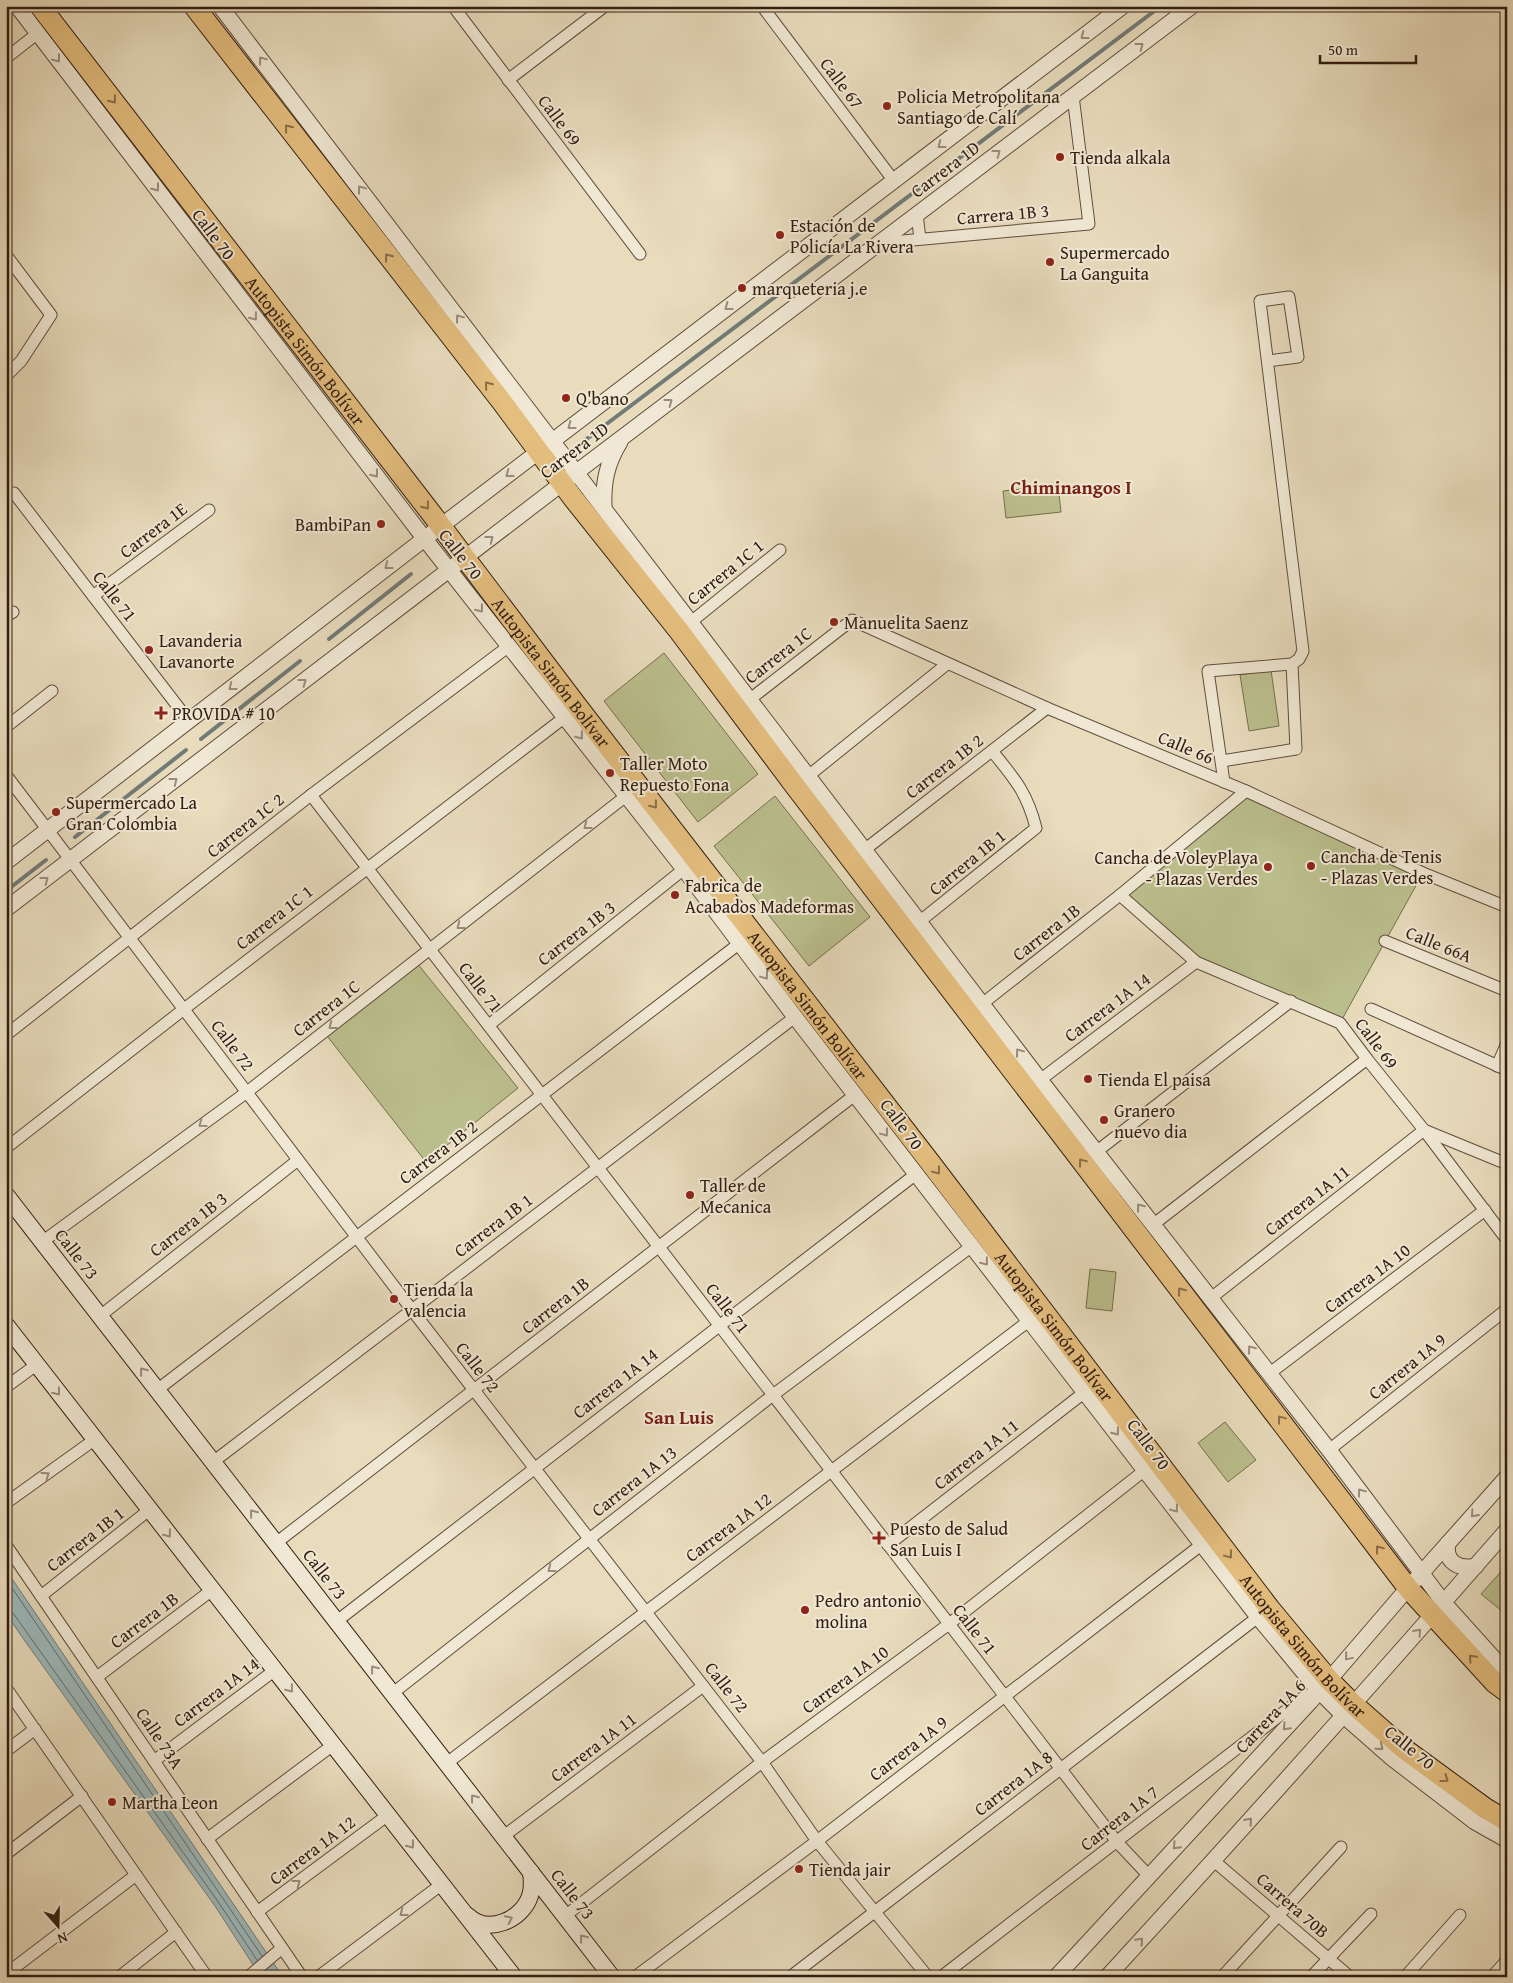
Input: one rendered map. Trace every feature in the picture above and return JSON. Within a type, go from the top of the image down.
[{"type":"highway","name":"Autopista Simón Bolívar","points":[[40,6],[440,526],[457,564],[632,790],[929,1161],[1091,1387],[1270,1609],[1324,1685],[1348,1710],[1403,1748],[1480,1815],[1507,1821]]},
{"type":"highway","points":[[194,6],[343,200],[509,397],[679,631],[743,704],[1076,1155],[1204,1304],[1495,1683],[1507,1692]]},
{"type":"main road","name":"Calle 73","points":[[6,1196],[612,1977]]},
{"type":"main road","points":[[6,1325],[442,1884],[507,1974]]},
{"type":"main road","points":[[464,1913],[473,1921],[484,1924],[496,1924],[507,1921],[517,1915],[525,1906],[530,1895],[532,1884],[531,1872]]},
{"type":"street","name":"Calle 70","points":[[17,6],[424,538],[457,564],[509,646],[565,717],[632,790],[684,869],[916,1174],[1030,1320],[1091,1387],[1145,1470],[1201,1545],[1258,1617],[1324,1685]]},
{"type":"street","points":[[220,6],[509,397]]},
{"type":"street","name":"Calle 69","points":[[453,6],[640,254]]},
{"type":"street","points":[[508,80],[605,6]]},
{"type":"street","name":"Calle 67","points":[[762,6],[894,181]]},
{"type":"street","name":"Carrera 1D","points":[[6,862],[424,538],[1123,6]]},
{"type":"street","name":"Carrera 1D","points":[[6,909],[569,478],[1192,6]]},
{"type":"street","points":[[6,58],[38,34]]},
{"type":"street","name":"Carrera 1B 3","points":[[880,243],[1089,224],[1073,96]]},
{"type":"street","points":[[917,214],[920,239]]},
{"type":"street","points":[[6,255],[51,315],[22,361],[6,376]]},
{"type":"street","points":[[1224,782],[1208,671],[1292,664],[1299,659],[1303,651],[1260,301],[1289,297],[1298,357],[1268,361]]},
{"type":"street","points":[[604,507],[603,489],[606,471],[620,443],[631,431]]},
{"type":"street","points":[[354,446],[370,434]]},
{"type":"street","points":[[569,478],[604,507],[691,622],[743,704],[807,777],[1040,1080],[1154,1224],[1204,1304],[1270,1373],[1330,1450],[1415,1580]]},
{"type":"street","name":"Calle 71","points":[[14,493],[189,721]]},
{"type":"street","name":"Carrera 1E","points":[[94,596],[209,510]]},
{"type":"street","name":"Carrera 1C 1","points":[[691,622],[780,550]]},
{"type":"street","name":"Carrera 1C","points":[[743,704],[852,620]]},
{"type":"street","name":"Calle 66","points":[[852,620],[1047,708],[1246,791],[1423,873],[1507,907]]},
{"type":"street","name":"Carrera 1C 2","points":[[6,1035],[311,795],[509,646]]},
{"type":"street","points":[[807,777],[947,664]]},
{"type":"street","points":[[1222,761],[1296,748],[1292,664]]},
{"type":"street","points":[[6,727],[52,691]]},
{"type":"street","name":"Carrera 1B 2","points":[[864,851],[1047,708]]},
{"type":"street","name":"Carrera 1C 1","points":[[6,1148],[565,717]]},
{"type":"street","name":"Carrera 1B 1","points":[[919,922],[1036,828],[1032,811],[1020,784],[992,751]]},
{"type":"street","name":"Calle 72","points":[[6,775],[412,1310],[762,1762],[817,1841],[928,1977]]},
{"type":"street","name":"Carrera 1C","points":[[42,1242],[247,1092],[632,790]]},
{"type":"street","name":"Carrera 1B","points":[[982,1004],[1120,895],[1246,791]]},
{"type":"street","name":"Calle 71","points":[[311,795],[1117,1842],[1148,1875]]},
{"type":"street","name":"Carrera 1B 3","points":[[488,1025],[684,869]]},
{"type":"street","name":"Calle 69","points":[[1120,895],[1196,962],[1340,1023],[1507,1240]]},
{"type":"street","name":"Calle 66A","points":[[1385,941],[1507,991]]},
{"type":"street","name":"Carrera 1B 2","points":[[157,1390],[740,943]]},
{"type":"street","name":"Carrera 1A 14","points":[[1040,1080],[1196,962]]},
{"type":"street","points":[[1096,1152],[1291,1001]]},
{"type":"street","points":[[1371,1009],[1502,1068],[1507,1043]]},
{"type":"street","name":"Carrera 1B 1","points":[[213,1462],[795,1016]]},
{"type":"street","points":[[1154,1224],[1367,1060]]},
{"type":"street","name":"Carrera 1B","points":[[276,1543],[856,1094]]},
{"type":"street","points":[[1424,1130],[1507,1164]]},
{"type":"street","name":"Carrera 1A 11","points":[[1204,1304],[1424,1130]]},
{"type":"street","points":[[1444,1158],[1455,1143]]},
{"type":"street","name":"Carrera 1B 3","points":[[100,1316],[298,1160]]},
{"type":"street","name":"Carrera 1A 14","points":[[336,1621],[916,1174]]},
{"type":"street","name":"Carrera 1A 10","points":[[1270,1373],[1485,1210]]},
{"type":"street","name":"Carrera 1A 13","points":[[393,1693],[773,1395],[972,1246]]},
{"type":"street","name":"Carrera 1A 9","points":[[1330,1450],[1507,1309]]},
{"type":"street","name":"Carrera 1A 12","points":[[446,1763],[1030,1320]]},
{"type":"street","points":[[6,1387],[36,1365]]},
{"type":"street","name":"Carrera 1A 11","points":[[888,1544],[1091,1387]]},
{"type":"street","points":[[6,1503],[94,1440]]},
{"type":"street","name":"Carrera 1A 10","points":[[565,1916],[762,1762],[949,1624],[1145,1470]]},
{"type":"street","name":"Carrera 1A 6","points":[[1056,1977],[1324,1685],[1507,1477]]},
{"type":"street","name":"Carrera 1B 1","points":[[41,1596],[149,1510]]},
{"type":"street","points":[[1107,1977],[1214,1861],[1507,1530]]},
{"type":"street","points":[[1448,1543],[1448,1554],[1453,1563],[1463,1568],[1476,1566]]},
{"type":"street","name":"Calle 73A","points":[[6,1545],[258,1912],[279,1951],[302,1977]]},
{"type":"street","name":"Carrera 1A 9","points":[[635,1977],[817,1841],[1201,1545]]},
{"type":"street","name":"Carrera 1B","points":[[97,1677],[212,1590]]},
{"type":"street","points":[[1438,1609],[1507,1673]]},
{"type":"street","name":"Carrera 1A 8","points":[[790,1977],[1258,1617]]},
{"type":"street","name":"Carrera 1A 14","points":[[154,1761],[275,1670]]},
{"type":"street","name":"Carrera 1A 7","points":[[941,1977],[1305,1696],[1324,1685]]},
{"type":"street","name":"Carrera 1A 11","points":[[504,1836],[704,1686]]},
{"type":"street","points":[[6,1688],[207,1977]]},
{"type":"street","points":[[6,1751],[35,1729]]},
{"type":"street","points":[[207,1838],[333,1745]]},
{"type":"street","points":[[6,1854],[82,1796]]},
{"type":"street","name":"Carrera 1A 12","points":[[258,1912],[388,1815]]},
{"type":"street","points":[[1480,1815],[1507,1840]]},
{"type":"street","points":[[1222,1977],[1341,1847]]},
{"type":"street","name":"Carrera 70B","points":[[1214,1861],[1350,1977]]},
{"type":"street","points":[[6,1974],[136,1875]]},
{"type":"street","points":[[318,1977],[442,1884]]},
{"type":"street","points":[[1311,1977],[1371,1914]]},
{"type":"street","points":[[1405,1977],[1460,1916]]},
{"type":"street","points":[[119,1977],[176,1932]]},
{"type":"street","points":[[248,1977],[279,1951]]},
{"type":"street","points":[[1492,1977],[1507,1960]]},
{"type":"green space","points":[[1058,485],[1061,512],[1006,518],[1003,491]]},
{"type":"green space","points":[[664,653],[758,774],[698,822],[604,701]]},
{"type":"green space","points":[[1271,670],[1279,726],[1249,731],[1240,675]]},
{"type":"green space","points":[[1246,791],[1423,873],[1340,1023],[1196,962],[1120,895]]},
{"type":"green space","points":[[775,796],[870,917],[809,966],[714,846]]},
{"type":"green space","points":[[417,963],[518,1088],[426,1162],[327,1036]]},
{"type":"green space","points":[[1090,1269],[1116,1272],[1112,1311],[1086,1308]]},
{"type":"green space","points":[[1225,1422],[1256,1460],[1228,1482],[1198,1443]]},
{"type":"green space","points":[[1507,1565],[1507,1615],[1481,1594]]},
{"type":"water","points":[[6,1570],[283,1977],[261,1977],[215,1906],[20,1634],[6,1613]]},
{"type":"waterway","points":[[584,441],[1161,6]]},
{"type":"waterway","points":[[329,639],[411,574]]},
{"type":"waterway","points":[[201,739],[300,661]]},
{"type":"waterway","points":[[75,837],[186,750]]},
{"type":"waterway","points":[[6,891],[46,860]]},
{"type":"place","name":"Policia Metropolitana Santiago de Calí","points":[[887,106]]},
{"type":"place","name":"Tienda alkala","points":[[1060,157]]},
{"type":"place","name":"Estación de Policía La Rivera","points":[[780,235]]},
{"type":"place","name":"Supermercado La Ganguita","points":[[1050,262]]},
{"type":"place","name":"marqueteria j.e","points":[[742,288]]},
{"type":"place","name":"Q'bano","points":[[566,398]]},
{"type":"place","name":"BambiPan","points":[[381,524]]},
{"type":"place","name":"Manuelita Saenz","points":[[834,622]]},
{"type":"place","name":"Lavanderia Lavanorte","points":[[149,650]]},
{"type":"place","name":"PROVIDA # 10","points":[[161,713]]},
{"type":"place","name":"Taller Moto Repuesto Fona","points":[[610,773]]},
{"type":"place","name":"Supermercado La Gran Colombia","points":[[56,812]]},
{"type":"place","name":"Cancha de Tenis - Plazas Verdes","points":[[1311,866]]},
{"type":"place","name":"Cancha de VoleyPlaya - Plazas Verdes","points":[[1268,867]]},
{"type":"place","name":"Fabrica de Acabados Madeformas","points":[[675,895]]},
{"type":"place","name":"Tienda El paisa","points":[[1088,1079]]},
{"type":"place","name":"Granero nuevo dia","points":[[1104,1120]]},
{"type":"place","name":"Taller de Mecanica","points":[[690,1195]]},
{"type":"place","name":"Tienda la valencia","points":[[394,1299]]},
{"type":"place","name":"Puesto de Salud San Luis I","points":[[879,1538]]},
{"type":"place","name":"Pedro antonio molina","points":[[805,1610]]},
{"type":"place","name":"Martha Leon","points":[[112,1802]]},
{"type":"place","name":"Tienda jair","points":[[799,1869]]},
{"type":"district","name":"Chiminangos I","points":[[1071,487]]},
{"type":"district","name":"San Luis","points":[[679,1417]]}]
